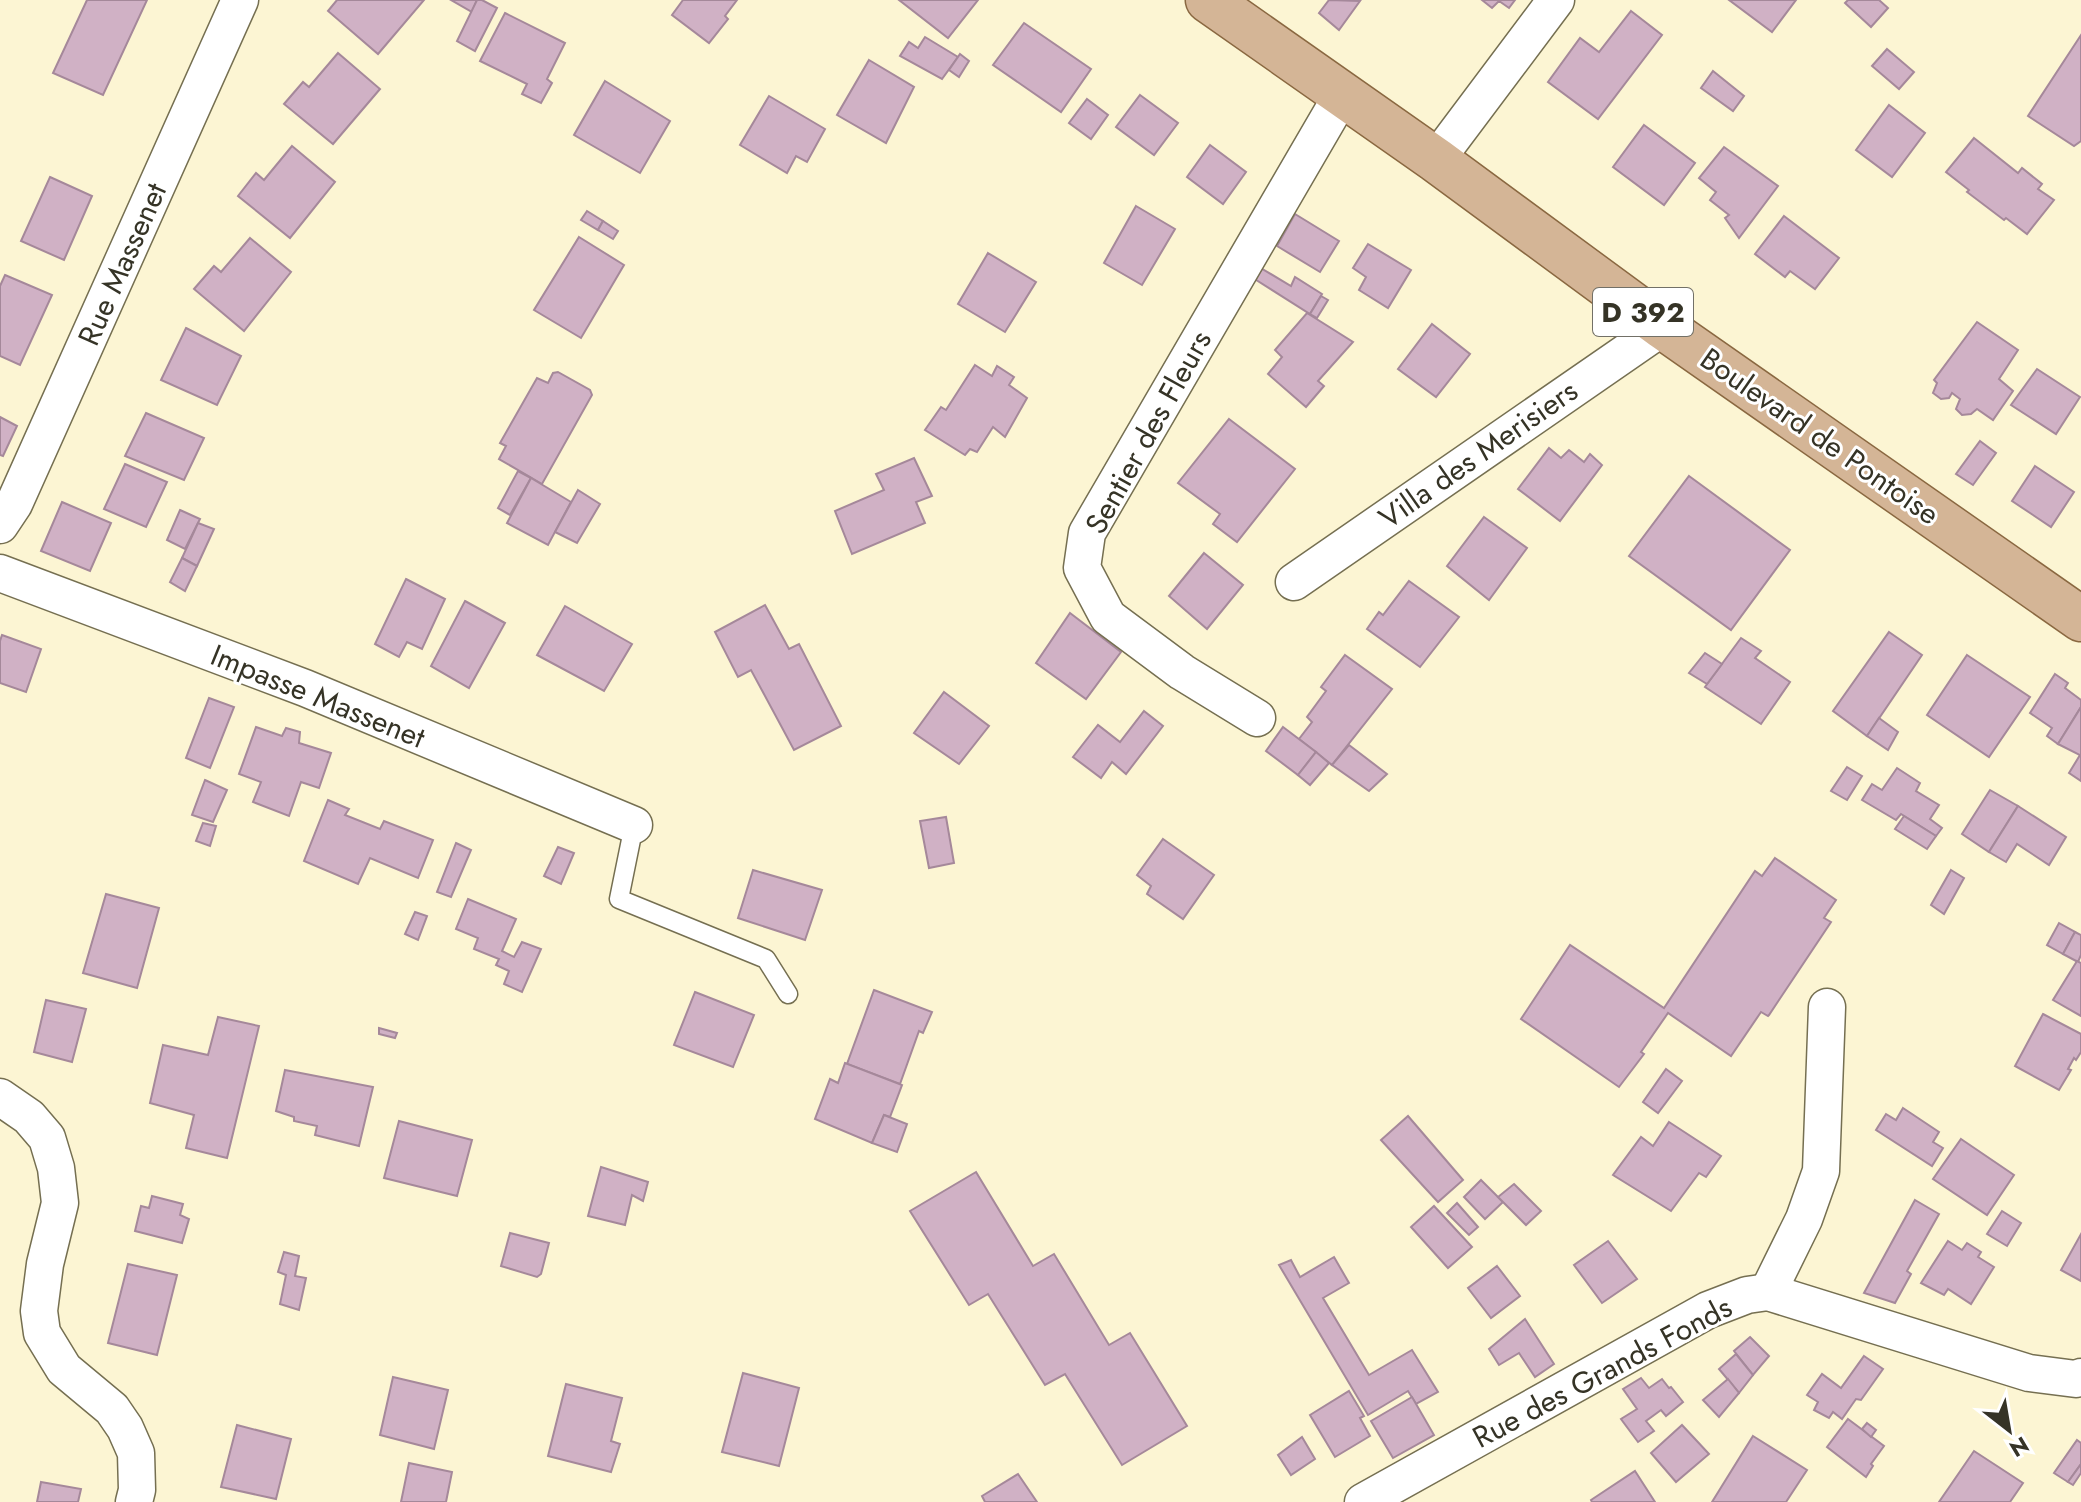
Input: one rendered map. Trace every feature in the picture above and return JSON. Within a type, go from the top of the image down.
[{"type":"main road","name":"Boulevard de Pontoise","points":[[1208,0],[1436,160],[1663,327],[2081,619]]},
{"type":"street","name":"Rue Massenet","points":[[0,525],[14,504],[240,0]]},
{"type":"street","points":[[1436,160],[1556,0]]},
{"type":"street","name":"Sentier des Fleurs","points":[[1257,718],[1182,672],[1108,617],[1082,568],[1087,533],[1342,95]]},
{"type":"street","name":"Villa des Merisiers","points":[[1294,582],[1663,327]]},
{"type":"street","name":"Impasse Massenet","points":[[0,573],[305,688],[634,825]]},
{"type":"street","points":[[1768,1292],[1804,1219],[1821,1171],[1827,1007]]},
{"type":"street","points":[[0,1097],[29,1117],[47,1138],[56,1168],[60,1203],[45,1264],[39,1311],[42,1333],[64,1369],[112,1409],[125,1428],[136,1453],[137,1490],[134,1502]]},
{"type":"street","name":"Rue des Grands Fonds","points":[[1363,1502],[1708,1310],[1747,1295],[1768,1292],[2029,1373],[2081,1377]]},
{"type":"lane","points":[[634,825],[619,899],[766,959],[788,994]]},
{"type":"building","points":[[87,0],[147,0],[103,95],[53,73]]},
{"type":"building","points":[[337,0],[424,0],[378,54],[328,11]]},
{"type":"building","points":[[451,0],[477,0],[472,12]]},
{"type":"building","points":[[477,0],[497,8],[475,51],[457,41]]},
{"type":"building","points":[[683,0],[737,0],[725,16],[728,19],[709,43],[672,15]]},
{"type":"building","points":[[899,0],[978,0],[948,38]]},
{"type":"building","points":[[1329,0],[1360,1],[1339,30],[1319,13]]},
{"type":"building","points":[[1482,0],[1515,0],[1509,8],[1499,1],[1492,8]]},
{"type":"building","points":[[1729,0],[1796,0],[1772,32]]},
{"type":"building","points":[[1848,0],[1879,0],[1888,8],[1871,27],[1845,3]]},
{"type":"building","points":[[1631,11],[1662,35],[1598,119],[1548,82],[1580,38],[1599,52]]},
{"type":"building","points":[[505,13],[565,43],[547,79],[552,83],[541,103],[522,94],[527,84],[480,61]]},
{"type":"building","points":[[1024,23],[1091,69],[1061,112],[993,65]]},
{"type":"building","points":[[2081,35],[2081,141],[2074,146],[2028,116]]},
{"type":"building","points":[[925,37],[958,57],[942,79],[900,56],[909,42],[918,48]]},
{"type":"building","points":[[1887,49],[1914,72],[1899,89],[1872,66]]},
{"type":"building","points":[[338,53],[380,89],[333,144],[284,104],[303,82],[309,87]]},
{"type":"building","points":[[960,54],[969,61],[959,77],[949,70]]},
{"type":"building","points":[[869,60],[914,87],[886,143],[837,115]]},
{"type":"building","points":[[1713,71],[1744,96],[1733,111],[1701,88]]},
{"type":"building","points":[[605,81],[670,121],[640,173],[574,135]]},
{"type":"building","points":[[1140,95],[1178,123],[1154,155],[1116,127]]},
{"type":"building","points":[[769,96],[825,129],[807,162],[796,156],[787,173],[740,145]]},
{"type":"building","points":[[1087,99],[1108,115],[1091,139],[1069,123]]},
{"type":"building","points":[[1889,105],[1925,133],[1892,177],[1856,150]]},
{"type":"building","points":[[1644,125],[1695,163],[1664,205],[1613,167]]},
{"type":"building","points":[[1974,138],[2018,173],[2022,168],[2042,184],[2038,189],[2054,200],[2027,234],[1967,192],[1969,190],[1946,172]]},
{"type":"building","points":[[1210,145],[1246,172],[1223,204],[1187,177]]},
{"type":"building","points":[[292,146],[335,182],[290,238],[238,196],[256,173],[264,180]]},
{"type":"building","points":[[1724,147],[1778,186],[1739,238],[1725,218],[1729,215],[1710,200],[1716,192],[1699,178]]},
{"type":"building","points":[[50,177],[92,196],[64,260],[21,241]]},
{"type":"building","points":[[1136,206],[1175,229],[1142,285],[1104,263]]},
{"type":"building","points":[[587,211],[603,221],[598,230],[581,220]]},
{"type":"building","points":[[1295,214],[1339,241],[1320,272],[1277,246]]},
{"type":"building","points":[[1784,216],[1839,258],[1815,289],[1790,271],[1785,277],[1755,254]]},
{"type":"building","points":[[603,221],[618,231],[613,239],[598,230]]},
{"type":"building","points":[[579,237],[624,265],[581,338],[534,310]]},
{"type":"building","points":[[250,238],[291,272],[244,331],[194,289],[214,266],[221,272]]},
{"type":"building","points":[[1368,244],[1411,270],[1388,308],[1359,290],[1366,277],[1353,268]]},
{"type":"building","points":[[988,253],[1036,282],[1005,332],[958,304]]},
{"type":"building","points":[[1259,267],[1291,286],[1295,277],[1322,294],[1310,314],[1253,278]]},
{"type":"building","points":[[5,275],[52,295],[20,365],[0,356],[0,286]]},
{"type":"building","points":[[1321,296],[1328,300],[1317,318],[1310,314]]},
{"type":"building","points":[[1307,313],[1353,342],[1318,381],[1324,386],[1306,407],[1268,374],[1282,357],[1275,350]]},
{"type":"building","points":[[1977,322],[2018,350],[1999,379],[2013,391],[1993,420],[1977,409],[1971,414],[1962,415],[1956,409],[1960,399],[1952,393],[1949,398],[1941,399],[1933,393],[1937,383],[1934,380]]},
{"type":"building","points":[[1432,324],[1470,354],[1436,397],[1398,369]]},
{"type":"building","points":[[186,328],[241,356],[217,405],[161,380]]},
{"type":"building","points":[[975,365],[992,376],[997,366],[1014,377],[1009,385],[1027,398],[1005,437],[993,427],[977,452],[970,449],[965,455],[925,430],[941,407],[946,410]]},
{"type":"building","points":[[2037,369],[2080,397],[2056,434],[2011,405]]},
{"type":"building","points":[[558,372],[590,390],[592,395],[542,484],[499,459],[506,446],[500,443],[537,378],[548,383],[553,373]]},
{"type":"building","points":[[146,413],[204,438],[184,480],[125,456]]},
{"type":"building","points":[[0,417],[17,426],[3,456],[0,455]]},
{"type":"building","points":[[1229,419],[1295,469],[1237,542],[1213,524],[1220,514],[1178,483]]},
{"type":"building","points":[[1980,441],[1996,453],[1973,485],[1956,474]]},
{"type":"building","points":[[1549,448],[1561,458],[1569,450],[1584,462],[1590,454],[1602,465],[1560,521],[1518,489]]},
{"type":"building","points":[[914,458],[932,496],[916,502],[925,523],[852,554],[835,511],[884,490],[876,474]]},
{"type":"building","points":[[125,464],[167,482],[146,527],[104,509]]},
{"type":"building","points":[[2035,466],[2074,492],[2051,527],[2012,501]]},
{"type":"building","points":[[518,471],[531,478],[510,515],[498,508]]},
{"type":"building","points":[[1689,476],[1790,550],[1731,630],[1629,556]]},
{"type":"building","points":[[531,478],[571,502],[548,545],[507,523]]},
{"type":"building","points":[[578,490],[600,504],[577,543],[555,532]]},
{"type":"building","points":[[62,502],[111,523],[90,571],[41,551]]},
{"type":"building","points":[[180,510],[200,519],[185,549],[167,540]]},
{"type":"building","points":[[1484,517],[1527,548],[1489,600],[1447,566]]},
{"type":"building","points":[[198,523],[214,529],[197,566],[182,558]]},
{"type":"building","points":[[1204,553],[1243,585],[1207,629],[1169,596]]},
{"type":"building","points":[[182,558],[197,566],[185,591],[170,582]]},
{"type":"building","points":[[406,579],[445,599],[422,649],[407,642],[399,657],[375,644]]},
{"type":"building","points":[[1409,581],[1459,617],[1420,667],[1367,629],[1379,612],[1383,615]]},
{"type":"building","points":[[465,601],[505,623],[469,688],[431,666]]},
{"type":"building","points":[[765,605],[789,649],[799,644],[841,726],[794,750],[751,670],[738,677],[715,632]]},
{"type":"building","points":[[565,606],[632,644],[604,691],[537,655]]},
{"type":"building","points":[[1070,613],[1121,652],[1086,699],[1036,663]]},
{"type":"building","points":[[1889,632],[1922,655],[1867,736],[1833,711]]},
{"type":"building","points":[[2,635],[41,649],[26,692],[0,683]]},
{"type":"building","points":[[1741,638],[1761,651],[1755,658],[1790,682],[1761,724],[1705,687]]},
{"type":"building","points":[[1705,653],[1722,664],[1707,684],[1689,673]]},
{"type":"building","points":[[1345,655],[1392,689],[1332,765],[1299,739],[1312,722],[1307,717],[1326,691],[1321,687]]},
{"type":"building","points":[[1967,655],[2030,697],[1989,757],[1927,715]]},
{"type":"building","points":[[2055,674],[2068,683],[2065,688],[2081,700],[2081,707],[2058,744],[2047,736],[2052,728],[2030,713]]},
{"type":"building","points":[[944,692],[989,726],[959,764],[914,733]]},
{"type":"building","points":[[209,698],[234,707],[210,768],[186,758]]},
{"type":"building","points":[[2081,707],[2081,781],[2069,773],[2080,755],[2058,744]]},
{"type":"building","points":[[1144,711],[1163,726],[1126,774],[1112,762],[1101,778],[1073,757],[1098,725],[1120,742]]},
{"type":"building","points":[[1879,718],[1898,732],[1888,750],[1867,736]]},
{"type":"building","points":[[256,727],[282,736],[286,728],[300,732],[299,743],[331,753],[319,788],[301,782],[289,816],[253,802],[261,782],[239,774]]},
{"type":"building","points":[[1283,727],[1316,752],[1298,775],[1266,751]]},
{"type":"building","points":[[1349,745],[1387,774],[1369,791],[1332,765]]},
{"type":"building","points":[[1316,752],[1329,763],[1310,785],[1298,775]]},
{"type":"building","points":[[1847,767],[1862,776],[1847,800],[1831,791]]},
{"type":"building","points":[[1897,768],[1920,783],[1916,791],[1939,805],[1930,819],[1942,828],[1936,836],[1901,814],[1896,820],[1862,800],[1872,784],[1882,790]]},
{"type":"building","points":[[205,780],[227,790],[213,822],[192,815]]},
{"type":"building","points":[[1990,790],[2018,806],[1989,852],[1962,834]]},
{"type":"building","points":[[328,800],[349,809],[345,815],[380,829],[384,821],[433,840],[418,878],[370,858],[358,884],[304,861]]},
{"type":"building","points":[[2018,806],[2066,837],[2049,865],[2017,844],[2006,862],[1989,852]]},
{"type":"building","points":[[1904,816],[1936,836],[1927,849],[1895,829]]},
{"type":"building","points":[[946,817],[954,863],[929,868],[920,821]]},
{"type":"building","points":[[203,823],[216,826],[210,846],[196,841]]},
{"type":"building","points":[[1163,839],[1214,875],[1183,919],[1147,894],[1151,886],[1137,875]]},
{"type":"building","points":[[456,843],[471,850],[451,897],[437,892]]},
{"type":"building","points":[[558,847],[574,853],[561,884],[544,876]]},
{"type":"building","points":[[1775,858],[1836,900],[1824,918],[1831,922],[1769,1015],[1761,1012],[1731,1056],[1668,1013],[1641,1052],[1644,1054],[1619,1087],[1521,1019],[1570,945],[1664,1008],[1755,871],[1762,876]]},
{"type":"building","points":[[753,870],[822,890],[805,940],[738,918]]},
{"type":"building","points":[[1951,870],[1964,878],[1944,914],[1931,905]]},
{"type":"building","points":[[106,894],[159,908],[137,988],[83,973]]},
{"type":"building","points":[[468,899],[516,919],[502,951],[514,957],[522,942],[541,949],[522,992],[504,984],[509,971],[496,965],[499,959],[474,949],[478,938],[456,929]]},
{"type":"building","points":[[415,912],[427,916],[418,940],[405,934]]},
{"type":"building","points":[[2059,923],[2075,932],[2063,954],[2047,945]]},
{"type":"building","points":[[2075,932],[2081,935],[2078,962],[2063,954]]},
{"type":"building","points":[[2077,961],[2081,963],[2081,1016],[2053,1000]]},
{"type":"building","points":[[874,990],[932,1012],[923,1033],[919,1031],[900,1084],[847,1064]]},
{"type":"building","points":[[695,992],[754,1015],[733,1067],[674,1045]]},
{"type":"building","points":[[46,1000],[86,1009],[72,1062],[34,1052]]},
{"type":"building","points":[[2043,1014],[2081,1034],[2081,1052],[2076,1060],[2074,1058],[2059,1090],[2015,1066]]},
{"type":"building","points":[[218,1017],[259,1026],[227,1158],[186,1148],[194,1115],[150,1103],[163,1045],[208,1055]]},
{"type":"building","points":[[379,1028],[397,1033],[395,1038],[379,1034]]},
{"type":"building","points":[[845,1063],[902,1085],[890,1117],[884,1115],[872,1143],[815,1119],[830,1079],[838,1083]]},
{"type":"building","points":[[1666,1069],[1682,1081],[1658,1113],[1643,1102]]},
{"type":"building","points":[[285,1070],[373,1087],[359,1146],[315,1135],[317,1126],[294,1121],[294,1117],[276,1111]]},
{"type":"building","points":[[1903,1108],[1939,1132],[1933,1142],[1943,1148],[1932,1166],[1876,1130],[1886,1114],[1896,1120]]},
{"type":"building","points":[[884,1115],[907,1124],[897,1152],[872,1143]]},
{"type":"building","points":[[1408,1116],[1463,1180],[1438,1202],[1381,1140]]},
{"type":"building","points":[[399,1121],[472,1140],[457,1196],[384,1178]]},
{"type":"building","points":[[1669,1122],[1721,1156],[1706,1177],[1699,1173],[1671,1211],[1613,1175],[1641,1137],[1653,1146]]},
{"type":"building","points":[[1961,1139],[2014,1175],[1987,1215],[1933,1179]]},
{"type":"building","points":[[601,1167],[648,1182],[643,1201],[632,1195],[625,1225],[588,1216]]},
{"type":"building","points":[[976,1172],[1033,1266],[1054,1254],[1109,1345],[1130,1333],[1187,1426],[1122,1465],[1065,1374],[1045,1385],[988,1294],[969,1305],[910,1211]]},
{"type":"building","points":[[1481,1180],[1503,1202],[1485,1219],[1464,1197]]},
{"type":"building","points":[[1514,1184],[1541,1211],[1526,1225],[1498,1197]]},
{"type":"building","points":[[152,1196],[183,1204],[180,1215],[189,1219],[182,1243],[135,1231],[141,1206],[149,1208]]},
{"type":"building","points":[[1915,1200],[1939,1214],[1907,1271],[1911,1274],[1895,1303],[1864,1293]]},
{"type":"building","points":[[1457,1203],[1478,1227],[1469,1235],[1447,1213]]},
{"type":"building","points":[[1434,1206],[1472,1247],[1448,1268],[1411,1227]]},
{"type":"building","points":[[2002,1211],[2021,1223],[2007,1246],[1987,1234]]},
{"type":"building","points":[[510,1233],[549,1243],[541,1274],[537,1277],[501,1266]]},
{"type":"building","points":[[2081,1234],[2081,1281],[2061,1270]]},
{"type":"building","points":[[1608,1241],[1637,1279],[1602,1303],[1574,1265]]},
{"type":"building","points":[[1948,1241],[1962,1250],[1967,1243],[1981,1252],[1978,1257],[1994,1267],[1971,1304],[1948,1289],[1944,1295],[1921,1283]]},
{"type":"building","points":[[284,1252],[299,1256],[295,1276],[306,1278],[299,1310],[280,1304],[286,1275],[278,1272]]},
{"type":"building","points":[[1334,1257],[1349,1283],[1323,1298],[1369,1375],[1412,1350],[1438,1392],[1416,1404],[1408,1391],[1368,1415],[1279,1265],[1291,1260],[1300,1277]]},
{"type":"building","points":[[128,1264],[177,1275],[157,1355],[108,1343]]},
{"type":"building","points":[[1497,1266],[1520,1296],[1491,1318],[1468,1288]]},
{"type":"building","points":[[1525,1319],[1554,1364],[1535,1377],[1519,1353],[1499,1365],[1489,1349]]},
{"type":"building","points":[[1750,1337],[1769,1356],[1753,1375],[1734,1351]]},
{"type":"building","points":[[1736,1354],[1753,1375],[1739,1393],[1719,1369]]},
{"type":"building","points":[[1864,1356],[1883,1369],[1861,1400],[1856,1399],[1842,1419],[1833,1412],[1829,1418],[1814,1410],[1818,1402],[1807,1395],[1822,1374],[1841,1388]]},
{"type":"building","points":[[743,1373],[799,1388],[779,1466],[722,1452]]},
{"type":"building","points":[[393,1377],[448,1390],[434,1449],[380,1435]]},
{"type":"building","points":[[1641,1378],[1649,1388],[1662,1379],[1683,1402],[1666,1416],[1661,1410],[1646,1421],[1654,1431],[1638,1442],[1621,1419],[1637,1409],[1623,1389]]},
{"type":"building","points":[[1728,1379],[1739,1393],[1719,1417],[1703,1400]]},
{"type":"building","points":[[566,1384],[622,1398],[611,1441],[620,1444],[611,1472],[548,1456]]},
{"type":"building","points":[[1349,1391],[1364,1416],[1360,1418],[1370,1436],[1335,1457],[1310,1415]]},
{"type":"building","points":[[1412,1397],[1434,1435],[1393,1458],[1371,1421]]},
{"type":"building","points":[[1848,1419],[1884,1446],[1866,1477],[1827,1447]]},
{"type":"building","points":[[1867,1423],[1876,1430],[1871,1437],[1862,1429]]},
{"type":"building","points":[[237,1425],[291,1439],[276,1499],[221,1487]]},
{"type":"building","points":[[1682,1425],[1709,1454],[1676,1482],[1651,1453]]},
{"type":"building","points":[[1753,1436],[1807,1470],[1786,1502],[1712,1502]]},
{"type":"building","points":[[1302,1437],[1315,1459],[1291,1475],[1278,1455]]},
{"type":"building","points":[[2077,1440],[2081,1443],[2081,1464],[2068,1482],[2054,1473]]},
{"type":"building","points":[[1974,1451],[2023,1483],[2010,1502],[1939,1502]]},
{"type":"building","points":[[409,1463],[452,1472],[446,1502],[401,1502]]},
{"type":"building","points":[[2081,1464],[2081,1473],[2073,1485],[2068,1482]]},
{"type":"building","points":[[1635,1471],[1655,1502],[1592,1502],[1591,1500]]},
{"type":"building","points":[[1018,1474],[1037,1502],[985,1502],[982,1496]]},
{"type":"building","points":[[41,1482],[81,1489],[78,1502],[37,1502]]}]
